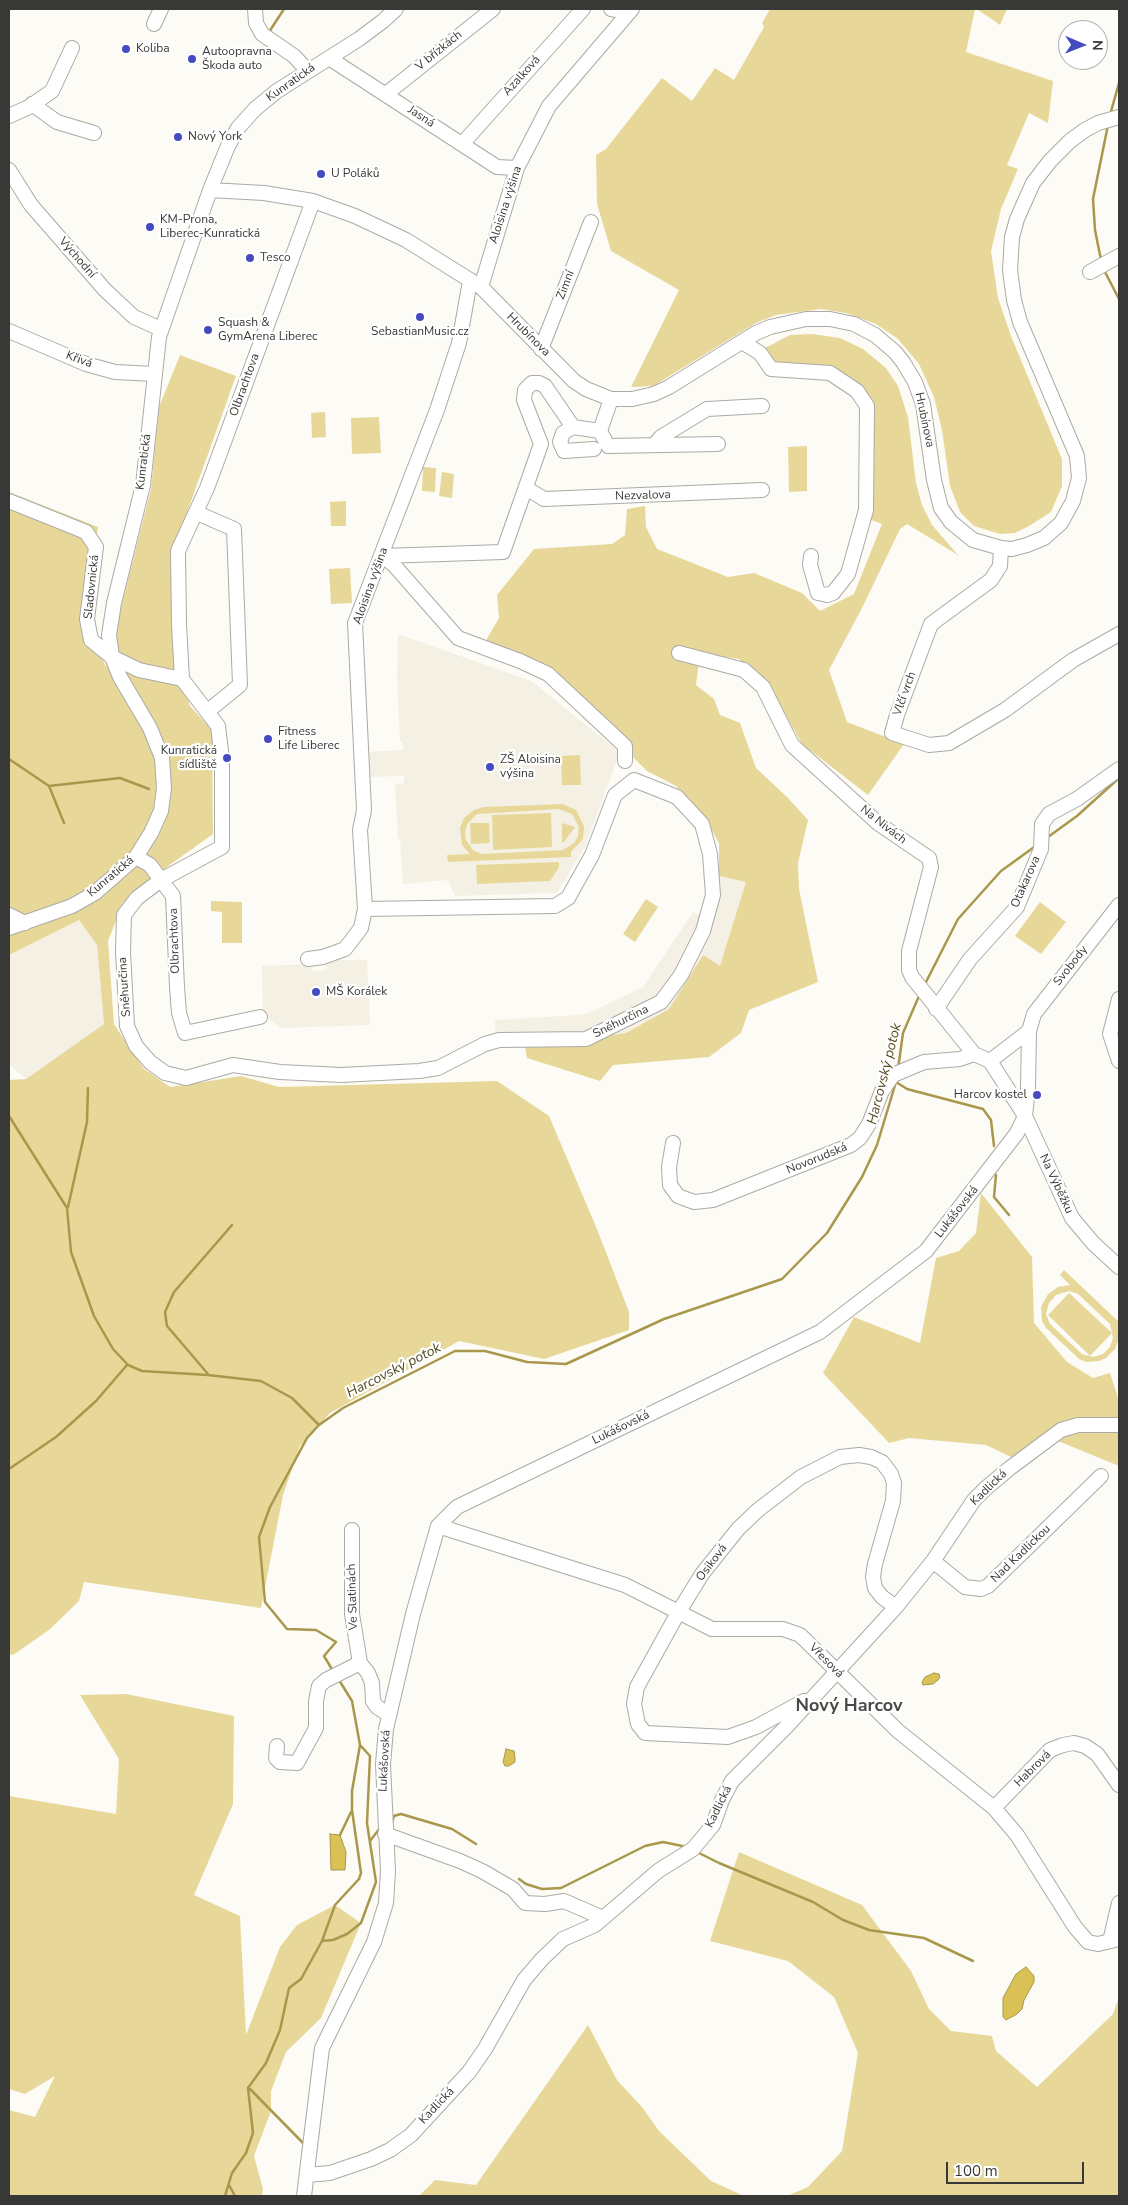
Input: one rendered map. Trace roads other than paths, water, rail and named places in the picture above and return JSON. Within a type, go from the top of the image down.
[{"type":"street","points":[[154,24],[162,9]]},
{"type":"street","points":[[255,9],[256,23],[262,34],[294,56],[308,71]]},
{"type":"street","name":"Kunratická","points":[[9,928],[72,906],[109,882],[136,857],[151,833],[161,811],[164,774],[162,758],[150,728],[120,678],[112,657],[109,635],[114,603],[143,484],[154,374],[161,329],[210,190],[238,128],[255,109],[277,91],[383,22],[396,9]]},
{"type":"street","name":"V břízkách","points":[[386,94],[493,9]]},
{"type":"street","name":"Azalková","points":[[462,144],[583,9]]},
{"type":"street","points":[[611,9],[630,10]]},
{"type":"street","name":"Aloisina výšina","points":[[308,959],[323,958],[345,949],[360,928],[365,909],[360,830],[364,810],[356,624],[440,400],[476,284],[517,168],[549,106],[630,10]]},
{"type":"street","points":[[9,116],[52,91],[72,48]]},
{"type":"street","name":"Jasná","points":[[329,58],[497,167],[517,168]]},
{"type":"street","points":[[32,104],[57,122],[94,133]]},
{"type":"street","name":"Hrubínova","points":[[210,190],[264,193],[313,201],[355,216],[406,240],[476,284],[586,389],[611,398],[632,399],[654,394],[770,327],[806,320],[830,319],[854,324],[876,335],[904,362],[919,392],[928,431],[936,494],[941,508],[952,522],[973,540],[1001,548],[1027,545],[1052,532],[1068,513],[1077,490],[1079,478],[1077,456],[1020,322],[1014,300],[1010,257],[1012,237],[1017,219],[1033,183],[1060,149],[1098,123],[1119,117]]},
{"type":"street","name":"Východní","points":[[9,170],[31,205],[105,290],[134,317],[161,329]]},
{"type":"street","name":"Olbrachtova","points":[[182,679],[178,551],[197,513],[313,201]]},
{"type":"street","name":"Zimní","points":[[542,349],[591,222]]},
{"type":"street","name":"Křivá","points":[[9,331],[86,364],[115,372],[154,374]]},
{"type":"street","points":[[742,342],[760,353],[771,369],[830,374],[857,390],[867,406],[866,510],[848,574],[833,593],[827,596],[818,593],[810,565],[810,556]]},
{"type":"street","points":[[382,556],[504,552],[541,444],[524,400],[525,390],[532,383],[539,383],[545,386],[573,427]]},
{"type":"street","points":[[611,398],[600,431],[608,446],[718,444]]},
{"type":"street","points":[[654,445],[661,437],[707,409],[762,406]]},
{"type":"street","points":[[594,449],[564,450],[560,442],[563,433],[573,427],[600,431]]},
{"type":"street","name":"Nezvalova","points":[[526,488],[544,499],[762,490]]},
{"type":"street","name":"Sladovnická","points":[[9,501],[86,532],[96,547],[87,619],[91,640],[112,657]]},
{"type":"street","points":[[197,513],[234,529],[240,685],[208,711]]},
{"type":"street","name":"Vlčí vrch","points":[[1001,548],[1000,566],[992,580],[931,624],[892,733],[929,746],[949,743],[1005,710],[1073,660],[1119,634]]},
{"type":"street","points":[[382,556],[393,564],[458,638],[520,661],[548,674],[625,746],[626,761]]},
{"type":"street","name":"Na Nivách","points":[[679,654],[744,670],[763,687],[792,745],[880,824],[929,858],[931,867],[909,951],[909,970],[912,977],[936,1009],[974,1054]]},
{"type":"street","points":[[112,657],[139,670],[182,679],[218,726],[222,759],[222,847],[161,880]]},
{"type":"street","name":"Otakarova","points":[[936,1009],[970,959],[1018,907],[1041,849],[1042,824],[1049,814],[1077,799],[1119,768]]},
{"type":"street","name":"Sněhurčina","points":[[161,880],[131,905],[124,915],[122,924],[127,1026],[136,1046],[150,1062],[165,1073],[186,1078],[233,1065],[280,1072],[341,1076],[438,1068],[485,1044],[499,1040],[586,1039],[661,1002],[681,975],[703,931],[713,895],[710,854],[702,824],[677,797],[634,780],[615,795],[592,855],[568,898],[555,906],[365,909]]},
{"type":"street","name":"Olbrachtova","points":[[136,857],[150,865],[173,896],[179,1014],[185,1033],[260,1017]]},
{"type":"street","name":"Svobody","points":[[1025,1116],[1028,1088],[1029,1031],[1034,1014],[1119,905]]},
{"type":"street","points":[[9,914],[25,923]]},
{"type":"street","points":[[1119,999],[1110,1034],[1119,1061]]},
{"type":"street","points":[[990,1061],[1029,1031]]},
{"type":"street","points":[[974,1054],[990,1061],[1025,1116]]},
{"type":"street","name":"Novorudská","points":[[673,1142],[669,1167],[670,1184],[678,1196],[694,1202],[713,1200],[851,1145],[860,1138],[870,1124],[882,1091],[893,1075],[924,1062],[960,1059],[974,1054]]},
{"type":"street","name":"Na Výběžku","points":[[1025,1116],[1072,1218],[1093,1243],[1119,1267]]},
{"type":"street","name":"Lukášovská","points":[[304,2196],[322,2048],[374,1942],[386,1902],[388,1871],[383,1764],[388,1714],[438,1526],[457,1507],[820,1332],[926,1251],[1011,1142],[1025,1116]]},
{"type":"street","name":"Kadlická","points":[[307,2176],[330,2173],[371,2159],[390,2150],[411,2135],[469,2072],[532,1970],[562,1939],[595,1924],[658,1871],[693,1850],[713,1825],[722,1800],[732,1781],[787,1726],[896,1607],[933,1561],[974,1500],[1010,1468],[1061,1430],[1078,1425],[1119,1425]]},
{"type":"street","name":"Osiková","points":[[813,1696],[756,1727],[728,1737],[645,1732],[638,1724],[634,1704],[638,1687],[678,1613],[702,1574],[738,1529],[758,1510],[801,1477],[840,1457],[859,1455],[871,1457],[882,1462],[891,1474],[894,1483],[893,1501],[874,1564],[873,1577],[876,1588],[882,1597],[896,1607]]},
{"type":"street","name":"Nad Kadlickou","points":[[933,1561],[965,1587],[981,1589],[988,1586],[1101,1476]]},
{"type":"street","name":"Vřesová","points":[[438,1526],[624,1585],[712,1629],[783,1629],[800,1635],[898,1731],[994,1808],[1016,1835],[1088,1942],[1098,1944],[1115,1940]]},
{"type":"street","name":"Ve Slatinách","points":[[352,1530],[352,1614],[360,1663],[368,1673],[372,1683],[373,1701],[377,1707],[388,1714]]},
{"type":"street","points":[[277,1746],[276,1758],[280,1762],[297,1763],[316,1728],[316,1700],[319,1686],[342,1671],[360,1663]]},
{"type":"street","name":"Habrová","points":[[994,1808],[1050,1750],[1063,1745],[1074,1743],[1085,1746],[1097,1754],[1119,1785]]},
{"type":"street","points":[[386,1834],[482,1871],[514,1889],[525,1903],[545,1904],[564,1901],[603,1918]]},
{"type":"street","points":[[1115,1940],[1119,1903]]},
{"type":"waterway","points":[[269,32],[284,9]]},
{"type":"waterway","name":"Harcovský potok","points":[[1110,115],[1119,83]]},
{"type":"waterway","name":"Harcovský potok","points":[[1101,260],[1095,230],[1093,199],[1108,125]]},
{"type":"waterway","name":"Harcovský potok","points":[[1104,270],[1119,299]]},
{"type":"waterway","points":[[9,759],[49,786],[120,778],[149,789]]},
{"type":"waterway","name":"Harcovský potok","points":[[1048,837],[1077,816],[1119,778]]},
{"type":"waterway","points":[[49,786],[64,823]]},
{"type":"waterway","name":"Harcovský potok","points":[[925,984],[958,919],[1001,871],[1037,845]]},
{"type":"waterway","name":"Harcovský potok","points":[[898,1069],[903,1033],[919,996]]},
{"type":"waterway","points":[[896,1082],[907,1089],[983,1109],[991,1120],[994,1146]]},
{"type":"waterway","name":"Harcovský potok","points":[[333,1671],[324,1656],[336,1642],[316,1630],[287,1629],[265,1602],[259,1537],[270,1507],[307,1438],[319,1425],[343,1408],[455,1351],[485,1351],[527,1362],[566,1364],[664,1319],[782,1279],[827,1233],[862,1177],[877,1145],[896,1082]]},
{"type":"waterway","points":[[68,1207],[87,1122],[88,1088]]},
{"type":"waterway","points":[[9,1116],[67,1208],[71,1252],[94,1316],[113,1349],[128,1365],[142,1371],[208,1375],[261,1381],[292,1398],[319,1425]]},
{"type":"waterway","points":[[996,1175],[994,1197],[1009,1215]]},
{"type":"waterway","points":[[208,1374],[167,1326],[165,1312],[174,1292],[232,1225]]},
{"type":"waterway","points":[[9,1469],[56,1437],[96,1401],[127,1365]]},
{"type":"waterway","name":"Harcovský potok","points":[[225,2196],[232,2173],[246,2153],[253,2133],[248,2088],[266,2063],[280,2030],[289,1988],[301,1979],[322,1941],[333,1940],[347,1934],[361,1923],[376,1882],[367,1823],[370,1756],[360,1745],[352,1701],[339,1680]]},
{"type":"waterway","points":[[322,1941],[335,1905],[359,1879],[361,1873],[352,1810],[352,1791],[360,1745]]},
{"type":"waterway","points":[[340,1835],[351,1812]]},
{"type":"waterway","points":[[392,1823],[394,1816],[401,1814],[452,1829],[476,1844]]},
{"type":"waterway","points":[[370,1841],[380,1828]]},
{"type":"waterway","points":[[519,1879],[526,1884],[542,1889],[561,1888],[645,1846],[663,1842],[687,1847]]},
{"type":"waterway","points":[[697,1852],[813,1902],[843,1920],[869,1930],[924,1938],[973,1961]]},
{"type":"waterway","points":[[250,2089],[304,2144]]},
{"type":"waterway","points":[[229,2185],[235,2196]]},
{"type":"place","name":"Koliba","points":[[126,49]]},
{"type":"place","name":"Autoopravna Škoda auto","points":[[192,59]]},
{"type":"place","name":"Nový York","points":[[178,137]]},
{"type":"place","name":"U Poláků","points":[[321,174]]},
{"type":"place","name":"KM-Prona, Liberec-Kunratická","points":[[150,227]]},
{"type":"place","name":"Tesco","points":[[250,258]]},
{"type":"place","name":"SebastianMusic.cz","points":[[420,317]]},
{"type":"place","name":"Squash & GymArena Liberec","points":[[208,330]]},
{"type":"place","name":"Fitness Life Liberec","points":[[268,739]]},
{"type":"place","name":"Kunratická sídliště","points":[[227,758]]},
{"type":"place","name":"ZŠ Aloisina výšina","points":[[490,767]]},
{"type":"place","name":"MŠ Korálek","points":[[316,992]]},
{"type":"place","name":"Harcov kostel","points":[[1037,1095]]},
{"type":"district","name":"Nový Harcov","points":[[849,1707]]}]
